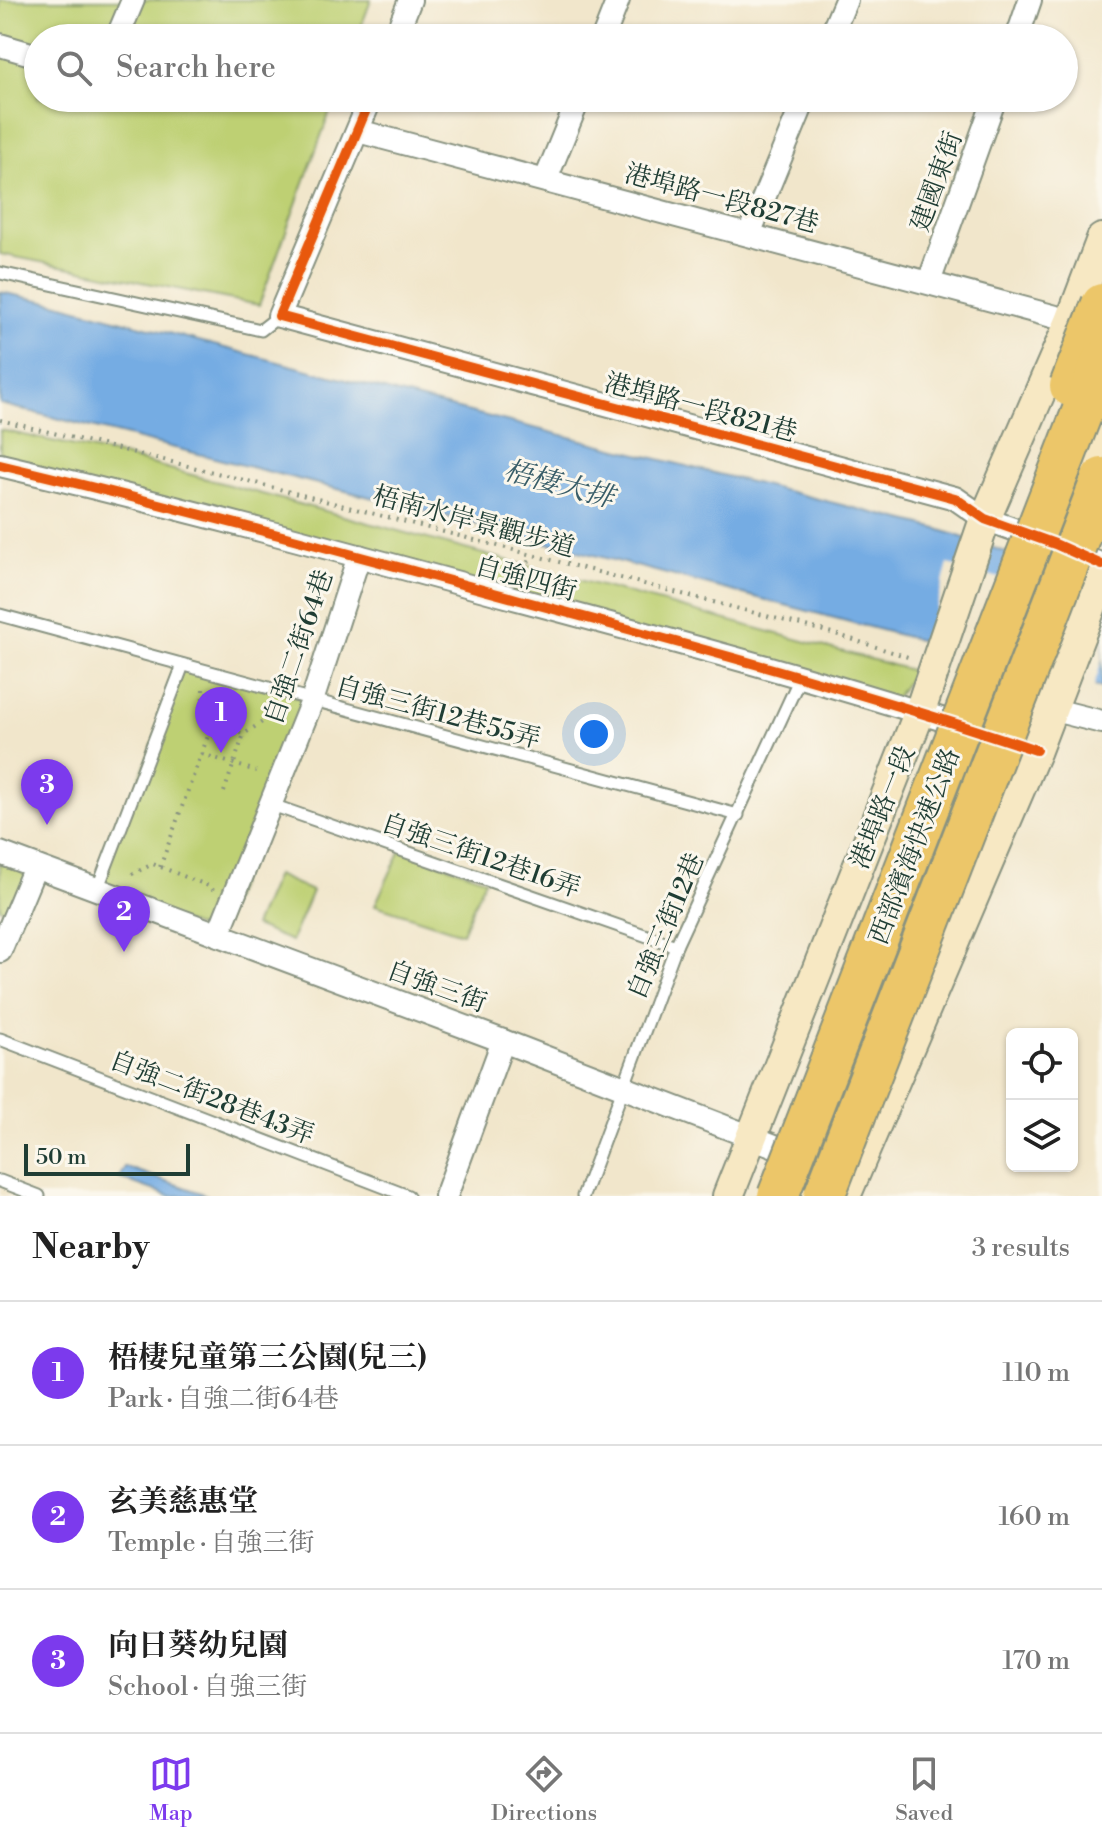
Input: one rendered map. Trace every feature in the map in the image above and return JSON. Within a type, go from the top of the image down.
[{"type":"highway","points":[[814,1105],[828,1035],[878,869],[1086,312]]},
{"type":"highway","name":"西部濱海快速公路","points":[[778,1196],[1102,361]]},
{"type":"highway","name":"西部濱海快速公路","points":[[834,1182],[857,1114],[1102,478]]},
{"type":"highway","points":[[857,1114],[890,1064],[906,1027],[1102,524]]},
{"type":"street","points":[[123,24],[133,0]]},
{"type":"street","points":[[401,24],[410,0]]},
{"type":"street","points":[[609,24],[618,0]]},
{"type":"street","points":[[836,24],[846,0]]},
{"type":"street","points":[[1022,24],[1030,0]]},
{"type":"street","points":[[0,45],[24,52]]},
{"type":"street","points":[[279,316],[365,112]]},
{"type":"street","points":[[546,179],[573,112]]},
{"type":"street","points":[[749,234],[799,112]]},
{"type":"street","name":"建國東街","points":[[929,282],[990,112]]},
{"type":"street","name":"港埠路一段827巷","points":[[358,131],[929,282],[1086,312]]},
{"type":"street","name":"港埠路一段","points":[[728,1196],[920,711],[985,519],[1086,312],[1102,239]]},
{"type":"street","name":"港埠路一段821巷","points":[[279,316],[955,498],[985,519],[1102,565]]},
{"type":"street","points":[[834,1182],[984,732],[1102,423]]},
{"type":"street","name":"自強四街","points":[[1,467],[359,556],[920,711],[1036,750]]},
{"type":"street","name":"自強二街64巷","points":[[218,935],[312,701],[359,556]]},
{"type":"street","points":[[802,1196],[834,1182],[1036,750],[1102,577]]},
{"type":"street","points":[[1050,709],[1102,722]]},
{"type":"street","name":"自強三街","points":[[0,853],[624,1087],[750,1137],[834,1182]]},
{"type":"street","points":[[0,951],[35,867]]},
{"type":"street","points":[[446,1196],[503,1041]]},
{"type":"lane","points":[[0,273],[261,330],[279,316]]},
{"type":"lane","name":"自強三街12巷55弄","points":[[0,615],[738,815]]},
{"type":"lane","points":[[97,890],[183,665]]},
{"type":"lane","name":"自強三街12巷","points":[[583,1196],[676,946],[800,678]]},
{"type":"lane","name":"自強三街12巷16弄","points":[[272,805],[676,946]]},
{"type":"lane","name":"自強二街28巷43弄","points":[[0,1039],[408,1196]]},
{"type":"lane","points":[[0,1181],[39,1196]]},
{"type":"path","points":[[203,689],[202,722],[244,734]]},
{"type":"path","points":[[224,792],[244,734],[279,711]]},
{"type":"path","points":[[160,867],[212,725]]},
{"type":"path","points":[[202,754],[256,771]]},
{"type":"path","points":[[132,874],[153,864],[211,887],[216,897]]},
{"type":"green space","points":[[0,0],[371,0],[362,24],[24,24],[24,112],[330,112],[259,305],[0,254]]},
{"type":"green space","points":[[0,430],[122,456],[914,671],[892,703],[0,467]]},
{"type":"green space","points":[[183,665],[312,701],[218,935],[97,890]]},
{"type":"green space","points":[[401,850],[485,879],[462,933],[375,905]]},
{"type":"green space","points":[[0,853],[35,867],[15,915],[0,908]]},
{"type":"green space","points":[[276,875],[312,891],[291,941],[254,926]]},
{"type":"water","name":"梧棲大排","points":[[0,292],[59,304],[422,400],[938,529],[1102,585],[1102,688],[441,515],[0,404]]},
{"type":"water","points":[[125,1167],[208,1196],[170,1196],[119,1178]]},
{"type":"pier","points":[[948,564],[1102,606],[1102,659],[1093,690],[926,645]]},
{"type":"cycle path","points":[[365,112],[279,316],[955,498],[985,519],[1102,565]]},
{"type":"cycle path","points":[[0,465],[260,530],[650,635],[844,690],[1036,750]]},
{"type":"place","name":"梧棲兒童第三公園(兒三)","points":[[221,753]]},
{"type":"place","name":"向日葵幼兒園","points":[[47,825]]},
{"type":"place","name":"玄美慈惠堂","points":[[124,952]]}]
